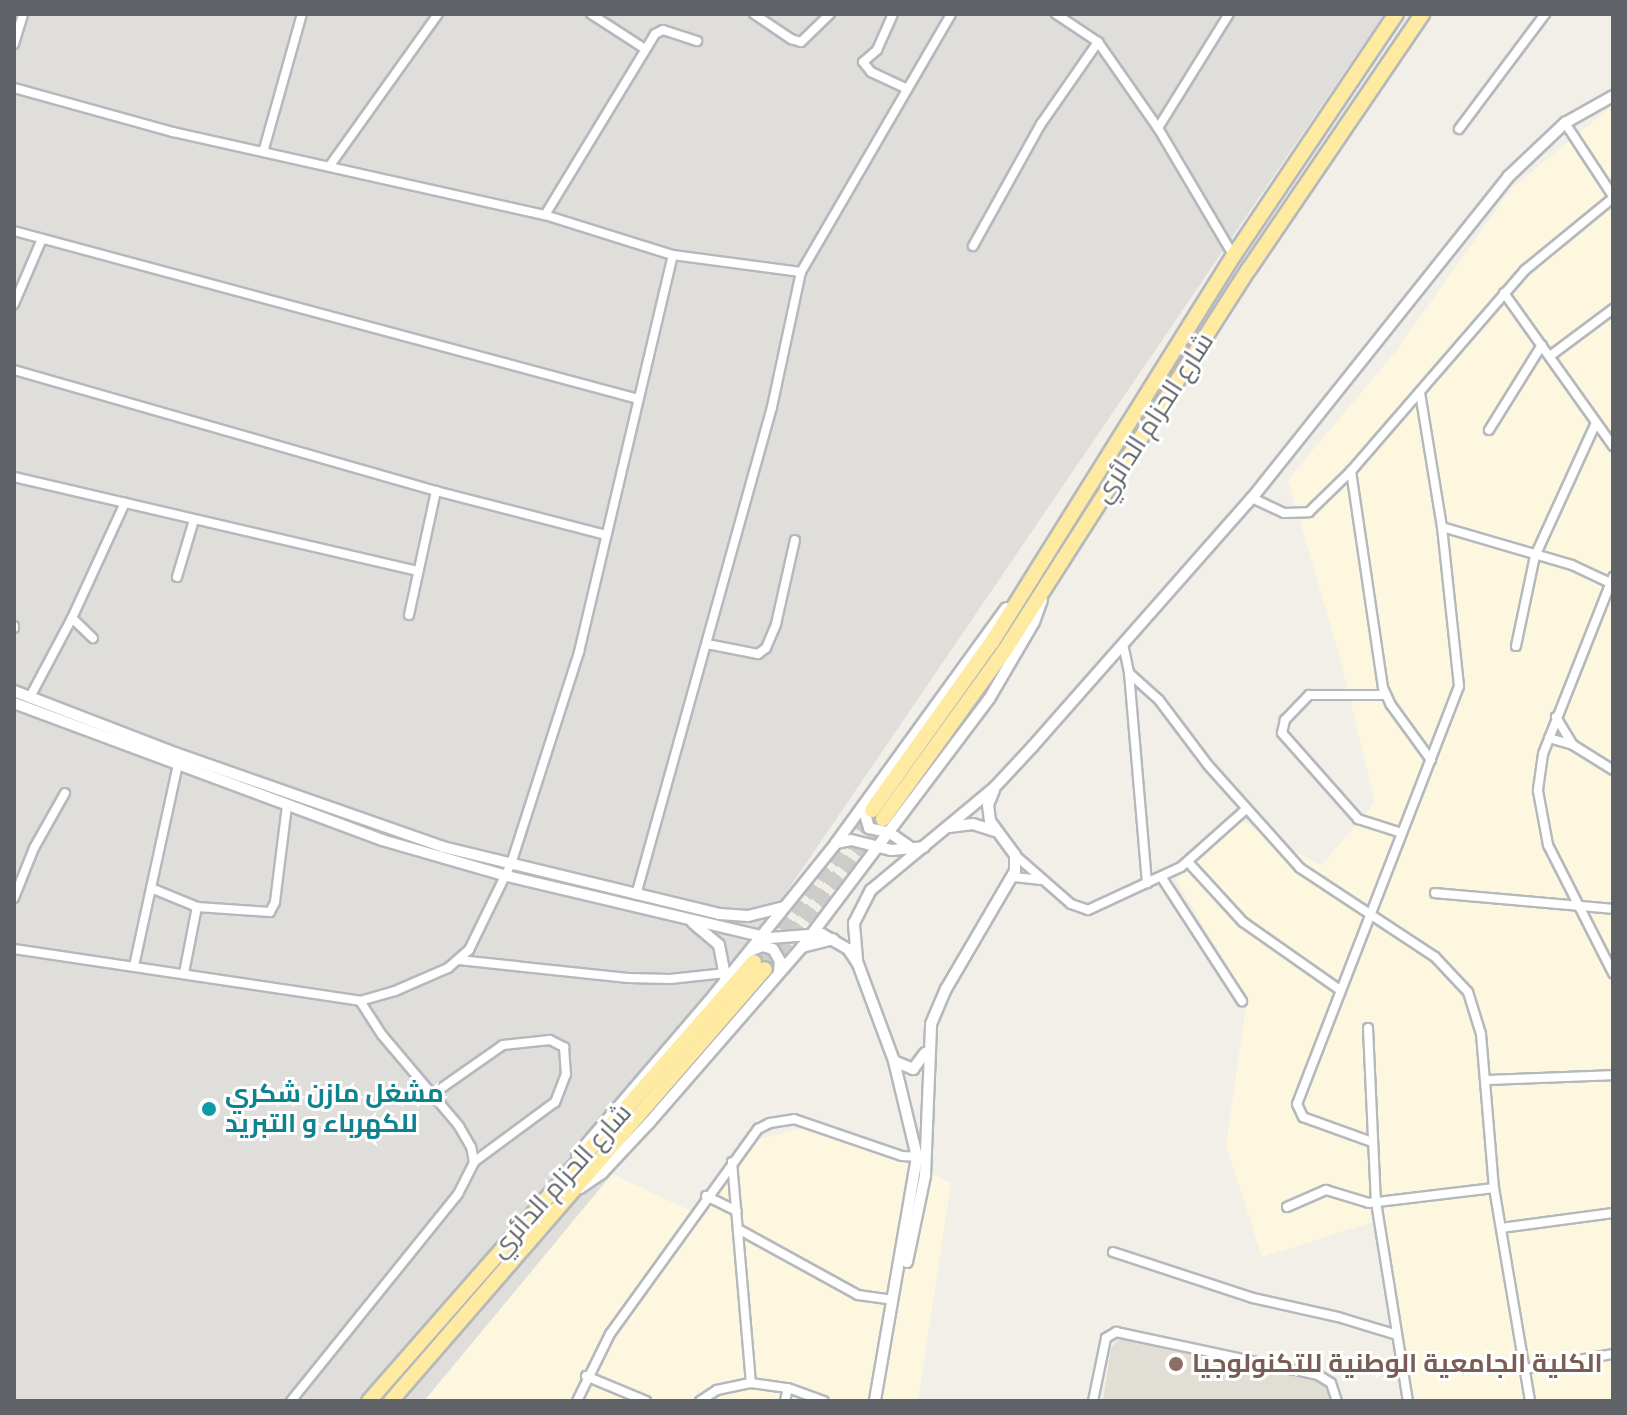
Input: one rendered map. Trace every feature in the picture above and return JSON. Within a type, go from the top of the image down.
[{"type":"highway","name":"شارع الحزام الدائري","points":[[877,817],[1234,255],[1396,14]]},
{"type":"highway","name":"شارع الحزام الدائري","points":[[877,817],[963,711],[1047,586],[1249,269],[1422,14]]},
{"type":"highway","name":"شارع الحزام الدائري","points":[[369,1401],[561,1182],[761,964]]},
{"type":"highway","name":"شارع الحزام الدائري","points":[[391,1401],[575,1191],[761,964]]},
{"type":"street","points":[[14,44],[23,14]]},
{"type":"street","points":[[264,149],[302,14]]},
{"type":"street","points":[[331,164],[438,14]]},
{"type":"street","points":[[591,14],[645,49]]},
{"type":"street","points":[[754,14],[791,39],[801,42],[830,14]]},
{"type":"street","points":[[893,14],[877,50],[863,62],[871,72],[907,89]]},
{"type":"street","points":[[636,895],[783,364],[801,272],[951,14]]},
{"type":"street","points":[[1056,14],[1098,42],[1158,128],[1234,255]]},
{"type":"street","points":[[1158,128],[1229,14]]},
{"type":"street","points":[[1459,129],[1545,14]]},
{"type":"street","points":[[545,215],[655,34],[663,30],[697,41]]},
{"type":"street","points":[[973,246],[1041,124],[1098,42]]},
{"type":"street","points":[[14,88],[173,132],[264,149],[545,215],[673,255],[801,272]]},
{"type":"street","points":[[858,964],[854,923],[862,902],[871,890],[994,788],[1123,644],[1252,498],[1508,177],[1565,123],[1613,96]]},
{"type":"street","points":[[1252,498],[1284,513],[1304,514],[1351,471],[1525,270],[1613,197],[1610,185],[1565,123]]},
{"type":"street","points":[[14,231],[638,399]]},
{"type":"street","points":[[14,304],[42,239]]},
{"type":"street","points":[[14,949],[360,1001],[395,991],[459,960],[479,935],[507,876],[579,652],[673,255]]},
{"type":"street","points":[[1504,293],[1613,446]]},
{"type":"street","points":[[1550,356],[1613,309]]},
{"type":"street","points":[[1489,430],[1542,345]]},
{"type":"street","points":[[14,370],[436,491],[606,535]]},
{"type":"street","points":[[1372,1142],[1303,1117],[1298,1109],[1298,1097],[1459,686],[1442,527],[1420,393]]},
{"type":"street","points":[[1516,646],[1535,556],[1596,423]]},
{"type":"street","points":[[1351,471],[1386,695],[1431,760]]},
{"type":"street","points":[[14,477],[417,571]]},
{"type":"street","points":[[409,615],[436,491]]},
{"type":"street","points":[[30,697],[72,618],[125,503]]},
{"type":"street","points":[[177,577],[194,520]]},
{"type":"street","points":[[1442,527],[1612,580],[1556,717],[1539,771],[1541,815],[1548,845],[1613,973]]},
{"type":"street","points":[[707,644],[758,654],[766,648],[776,624],[795,540]]},
{"type":"street","points":[[72,618],[93,638]]},
{"type":"street","points":[[1123,644],[1129,673],[1147,883]]},
{"type":"street","points":[[1129,673],[1159,700],[1246,809],[1311,878],[1435,957],[1468,992],[1481,1034],[1494,1188],[1530,1401]]},
{"type":"street","points":[[14,691],[384,828],[636,895],[684,917],[785,939],[814,932],[848,949],[858,964],[894,1061],[922,1156],[893,1300],[878,1401]]},
{"type":"street","points":[[1386,695],[1309,695],[1285,720],[1282,733],[1358,819],[1402,833]]},
{"type":"street","points":[[14,703],[382,840],[507,876],[654,905],[735,916],[761,914],[783,907]]},
{"type":"street","points":[[1556,717],[1573,745]]},
{"type":"street","points":[[1549,738],[1573,745],[1613,770]]},
{"type":"street","points":[[134,966],[178,765]]},
{"type":"street","points":[[994,788],[988,805],[994,831],[1015,855],[1071,904],[1088,910],[1162,878],[1188,862],[1246,809]]},
{"type":"street","points":[[14,898],[34,848],[65,793]]},
{"type":"street","points":[[151,888],[197,907],[251,914],[270,912],[275,902],[287,805]]},
{"type":"street","points":[[761,964],[762,936],[783,907],[836,843],[877,817]]},
{"type":"street","points":[[877,817],[910,847]]},
{"type":"street","points":[[802,947],[878,848],[877,817]]},
{"type":"street","points":[[946,828],[973,824],[994,831]]},
{"type":"street","points":[[836,843],[851,840],[878,848],[924,847]]},
{"type":"street","points":[[878,1401],[922,1156],[927,1049],[935,1008],[1014,877],[1015,855]]},
{"type":"street","points":[[1188,862],[1243,922],[1340,990]]},
{"type":"street","points":[[1014,877],[1043,880]]},
{"type":"street","points":[[1162,878],[1242,1001]]},
{"type":"street","points":[[1435,893],[1613,909]]},
{"type":"street","points":[[184,973],[197,907]]},
{"type":"street","points":[[684,917],[714,938],[726,977]]},
{"type":"street","points":[[459,960],[628,978],[726,977],[802,947],[833,939]]},
{"type":"street","points":[[561,1182],[589,1138],[726,977]]},
{"type":"street","points":[[360,1001],[382,1035],[468,1140],[474,1162]]},
{"type":"street","points":[[1368,1028],[1376,1202],[1394,1334],[1408,1401]]},
{"type":"street","points":[[291,1401],[458,1194],[474,1162],[555,1102],[566,1074],[564,1047],[550,1040],[503,1045],[433,1094]]},
{"type":"street","points":[[894,1061],[913,1069],[927,1049]]},
{"type":"street","points":[[1485,1080],[1613,1075]]},
{"type":"street","points":[[577,1401],[586,1376],[610,1334],[706,1196],[758,1129],[782,1119],[805,1122],[902,1156],[922,1156]]},
{"type":"street","points":[[732,1161],[751,1383]]},
{"type":"street","points":[[1287,1207],[1330,1190],[1362,1202],[1376,1202],[1494,1188]]},
{"type":"street","points":[[706,1196],[737,1211]]},
{"type":"street","points":[[1501,1228],[1613,1213]]},
{"type":"street","points":[[738,1229],[858,1295],[893,1300]]},
{"type":"street","points":[[1113,1252],[1253,1298],[1338,1317],[1394,1334]]},
{"type":"street","points":[[1093,1401],[1106,1338],[1116,1332],[1318,1375],[1331,1383],[1337,1401]]},
{"type":"street","points":[[1525,1369],[1613,1354]]},
{"type":"street","points":[[586,1376],[646,1401]]},
{"type":"street","points":[[700,1401],[717,1390],[751,1383],[788,1388],[824,1401]]},
{"type":"street","points":[[785,1401],[788,1388]]},
{"type":"shaded area","points":[[14,14],[1384,14],[758,934],[612,1174],[424,1401],[14,1401]]},
{"type":"shaded area","points":[[1613,105],[1613,1401],[1407,1401],[1376,1221],[1262,1257],[1226,1145],[1247,1000],[1176,880],[1232,815],[1321,866],[1375,802],[1341,662],[1288,480],[1396,351],[1511,189]]},
{"type":"shaded area","points":[[821,1123],[951,1183],[918,1401],[424,1401],[612,1174],[693,1212],[752,1141]]},
{"type":"shaded area","name":"الكلية الجامعية الوطنية للتكنولوجيا","points":[[1127,1338],[1316,1381],[1327,1389],[1330,1401],[1103,1401],[1111,1348],[1118,1340]]},
{"type":"tunnel","points":[[754,962],[872,810]]},
{"type":"tunnel","points":[[765,969],[883,819]]},
{"type":"place","name":"مشغل مازن شكري للكهرباء و التبريد","points":[[209,1109]]},
{"type":"place","name":"الكلية الجامعية الوطنية للتكنولوجيا","points":[[1176,1364]]}]
